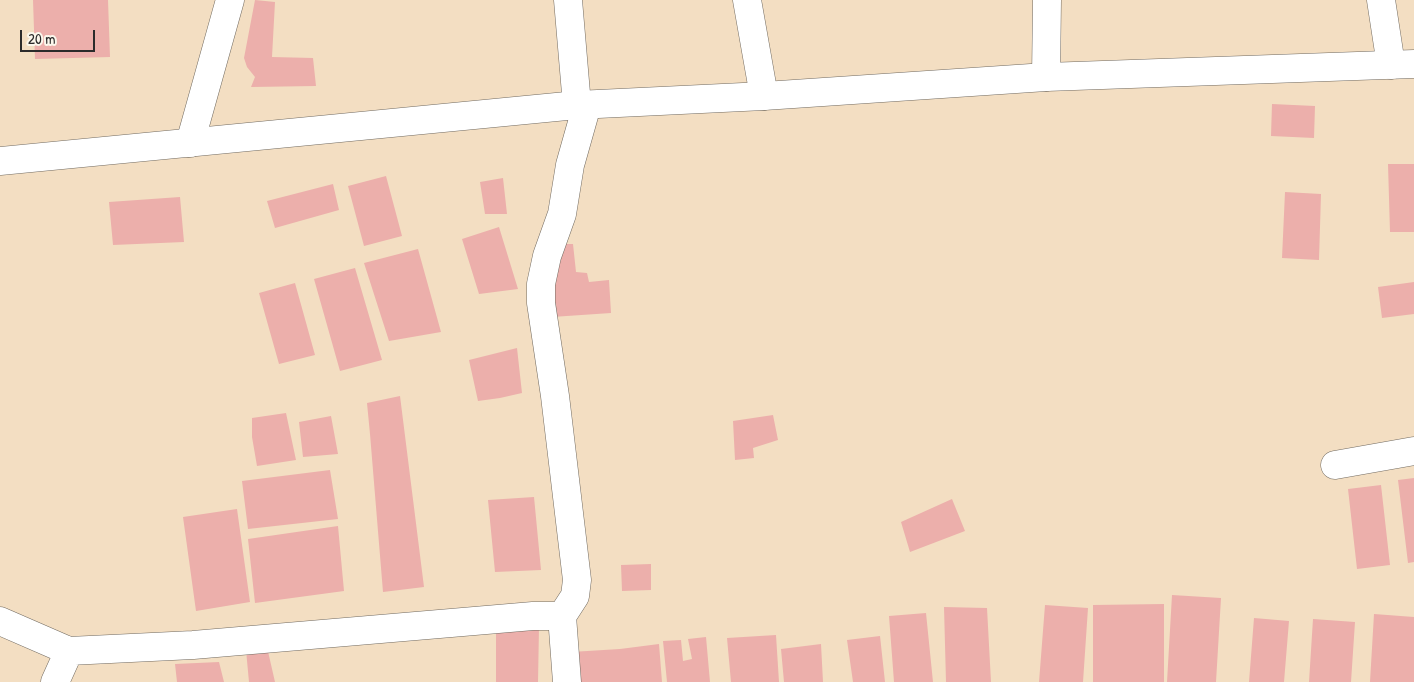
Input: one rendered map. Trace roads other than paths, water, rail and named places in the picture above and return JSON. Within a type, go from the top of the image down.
[{"type":"street","points":[[190,143],[230,0]]},
{"type":"street","points":[[567,682],[562,616],[575,596],[578,580],[540,284],[547,256],[562,214],[582,105],[568,0]]},
{"type":"street","points":[[747,0],[764,96]]},
{"type":"street","points":[[1046,77],[1047,0]]},
{"type":"street","points":[[0,161],[582,105],[764,96],[1046,77],[1402,65],[1381,0]]},
{"type":"street","points":[[1335,465],[1414,451]]},
{"type":"street","points":[[0,621],[70,651],[193,646],[533,616],[562,616]]},
{"type":"street","points":[[55,682],[70,651]]}]
